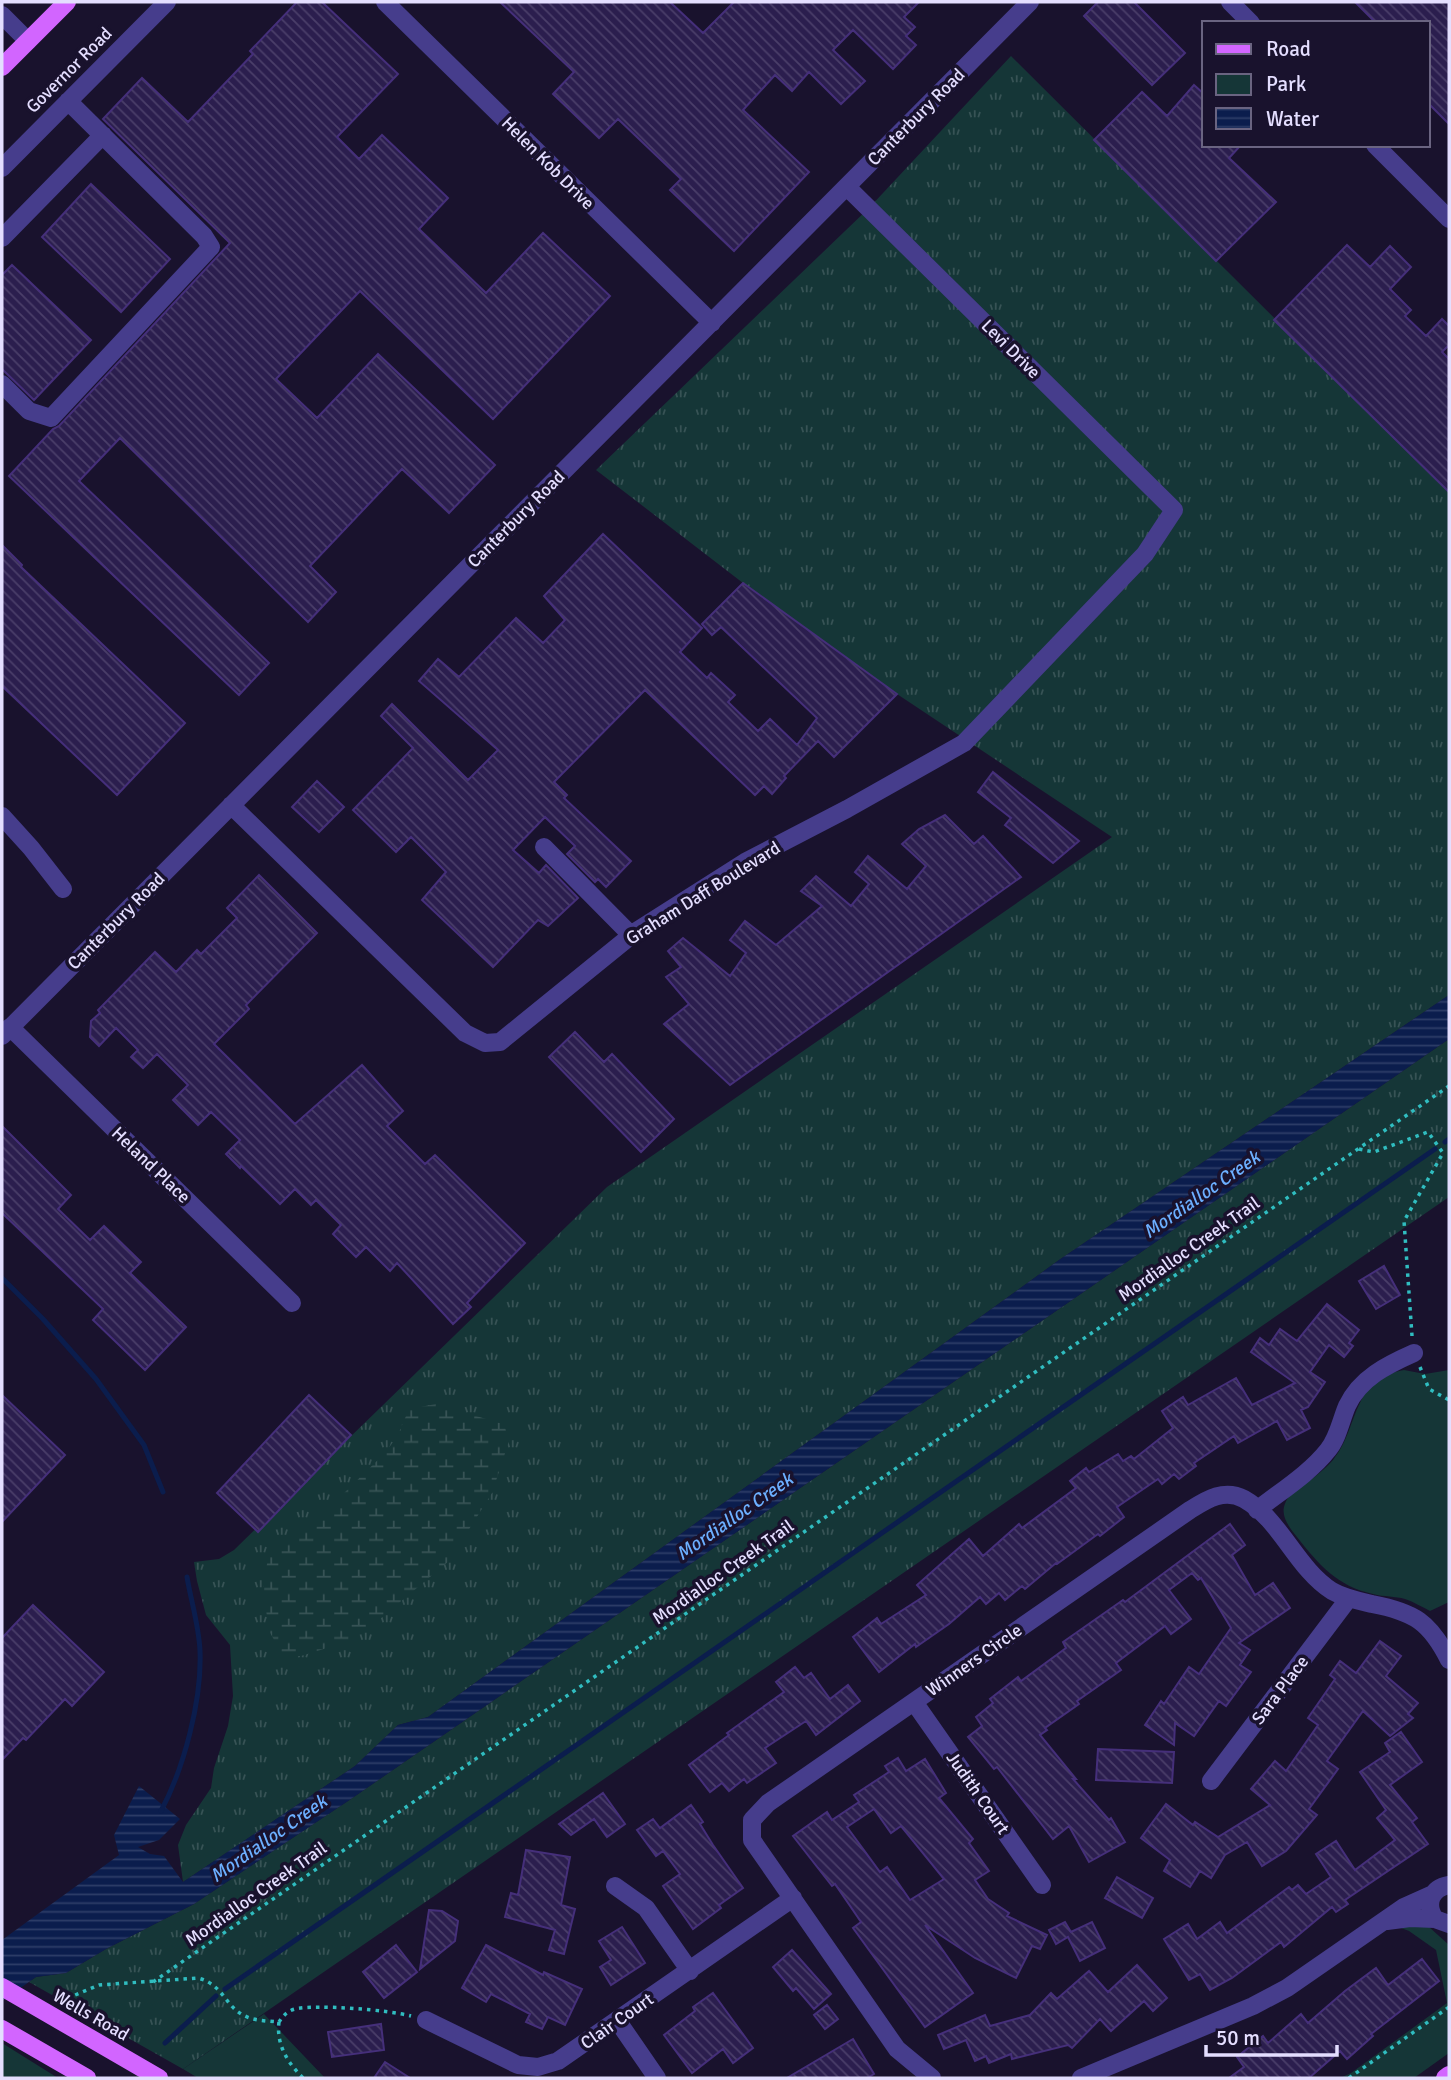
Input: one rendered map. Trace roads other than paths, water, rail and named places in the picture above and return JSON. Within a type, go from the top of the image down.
[{"type":"main road","points":[[2,67],[67,2]]},
{"type":"main road","name":"Wells Road","points":[[2,1987],[159,2078]]},
{"type":"main road","points":[[2,2029],[87,2078]]},
{"type":"street","name":"Governor Road","points":[[2,168],[167,2]]},
{"type":"street","name":"Helen Kob Drive","points":[[385,2],[712,323]]},
{"type":"street","name":"Canterbury Road","points":[[6,1032],[1030,2]]},
{"type":"street","points":[[1230,2],[1249,21]]},
{"type":"street","points":[[2,15],[28,41]]},
{"type":"street","points":[[2,384],[29,411],[51,418],[211,247],[204,236],[68,101]]},
{"type":"street","points":[[2,238],[103,135]]},
{"type":"street","points":[[1377,147],[1449,219]]},
{"type":"street","name":"Levi Drive","points":[[847,187],[1174,510]]},
{"type":"street","name":"Graham Daff Boulevard","points":[[231,805],[465,1034],[485,1043],[500,1042],[631,935],[746,862],[847,810],[964,743],[1145,554],[1174,510]]},
{"type":"street","points":[[2,816],[39,857],[63,889]]},
{"type":"street","points":[[544,847],[631,935]]},
{"type":"street","name":"Heland Place","points":[[6,1032],[292,1303]]},
{"type":"street","points":[[1257,1510],[1314,1465],[1330,1448],[1348,1404],[1361,1384],[1386,1365],[1414,1353]]},
{"type":"street","name":"Winners Circle","points":[[932,2078],[897,2049],[752,1840],[752,1820],[768,1803],[1209,1498],[1225,1494],[1242,1498],[1257,1510],[1311,1573],[1331,1590],[1349,1598],[1404,1611],[1421,1620],[1438,1638],[1449,1660]]},
{"type":"street","name":"Sara Place","points":[[1211,1781],[1349,1598]]},
{"type":"street","name":"Judith Court","points":[[914,1702],[1042,1885]]},
{"type":"street","points":[[615,1885],[646,1908],[690,1971]]},
{"type":"street","points":[[1080,2078],[1253,2006],[1287,1989],[1404,1907],[1444,1885]]},
{"type":"street","points":[[1444,1885],[1430,1907],[1445,1925]]},
{"type":"street","name":"Clair Court","points":[[426,2020],[518,2065],[538,2067],[558,2061],[793,1898]]},
{"type":"street","points":[[1387,1921],[1410,1918],[1445,1925]]},
{"type":"street","points":[[617,2020],[657,2078]]},
{"type":"water","name":"Mordialloc Creek","points":[[1449,995],[1449,1039],[351,1799],[194,1904],[106,1949],[66,1973],[36,1977],[2,2001],[2,1940],[119,1855],[114,1835],[139,1786],[180,1819],[159,1840],[138,1847],[150,1854],[164,1856],[183,1882],[355,1766],[398,1725],[428,1717],[1059,1260]]},
{"type":"waterway","points":[[1445,1142],[1449,1139]]},
{"type":"waterway","points":[[225,1989],[1435,1149]]},
{"type":"waterway","points":[[2,1278],[96,1379],[144,1445],[163,1492]]},
{"type":"waterway","points":[[161,1811],[184,1754],[198,1691],[199,1642],[187,1577]]},
{"type":"waterway","points":[[165,2043],[216,1996]]}]
